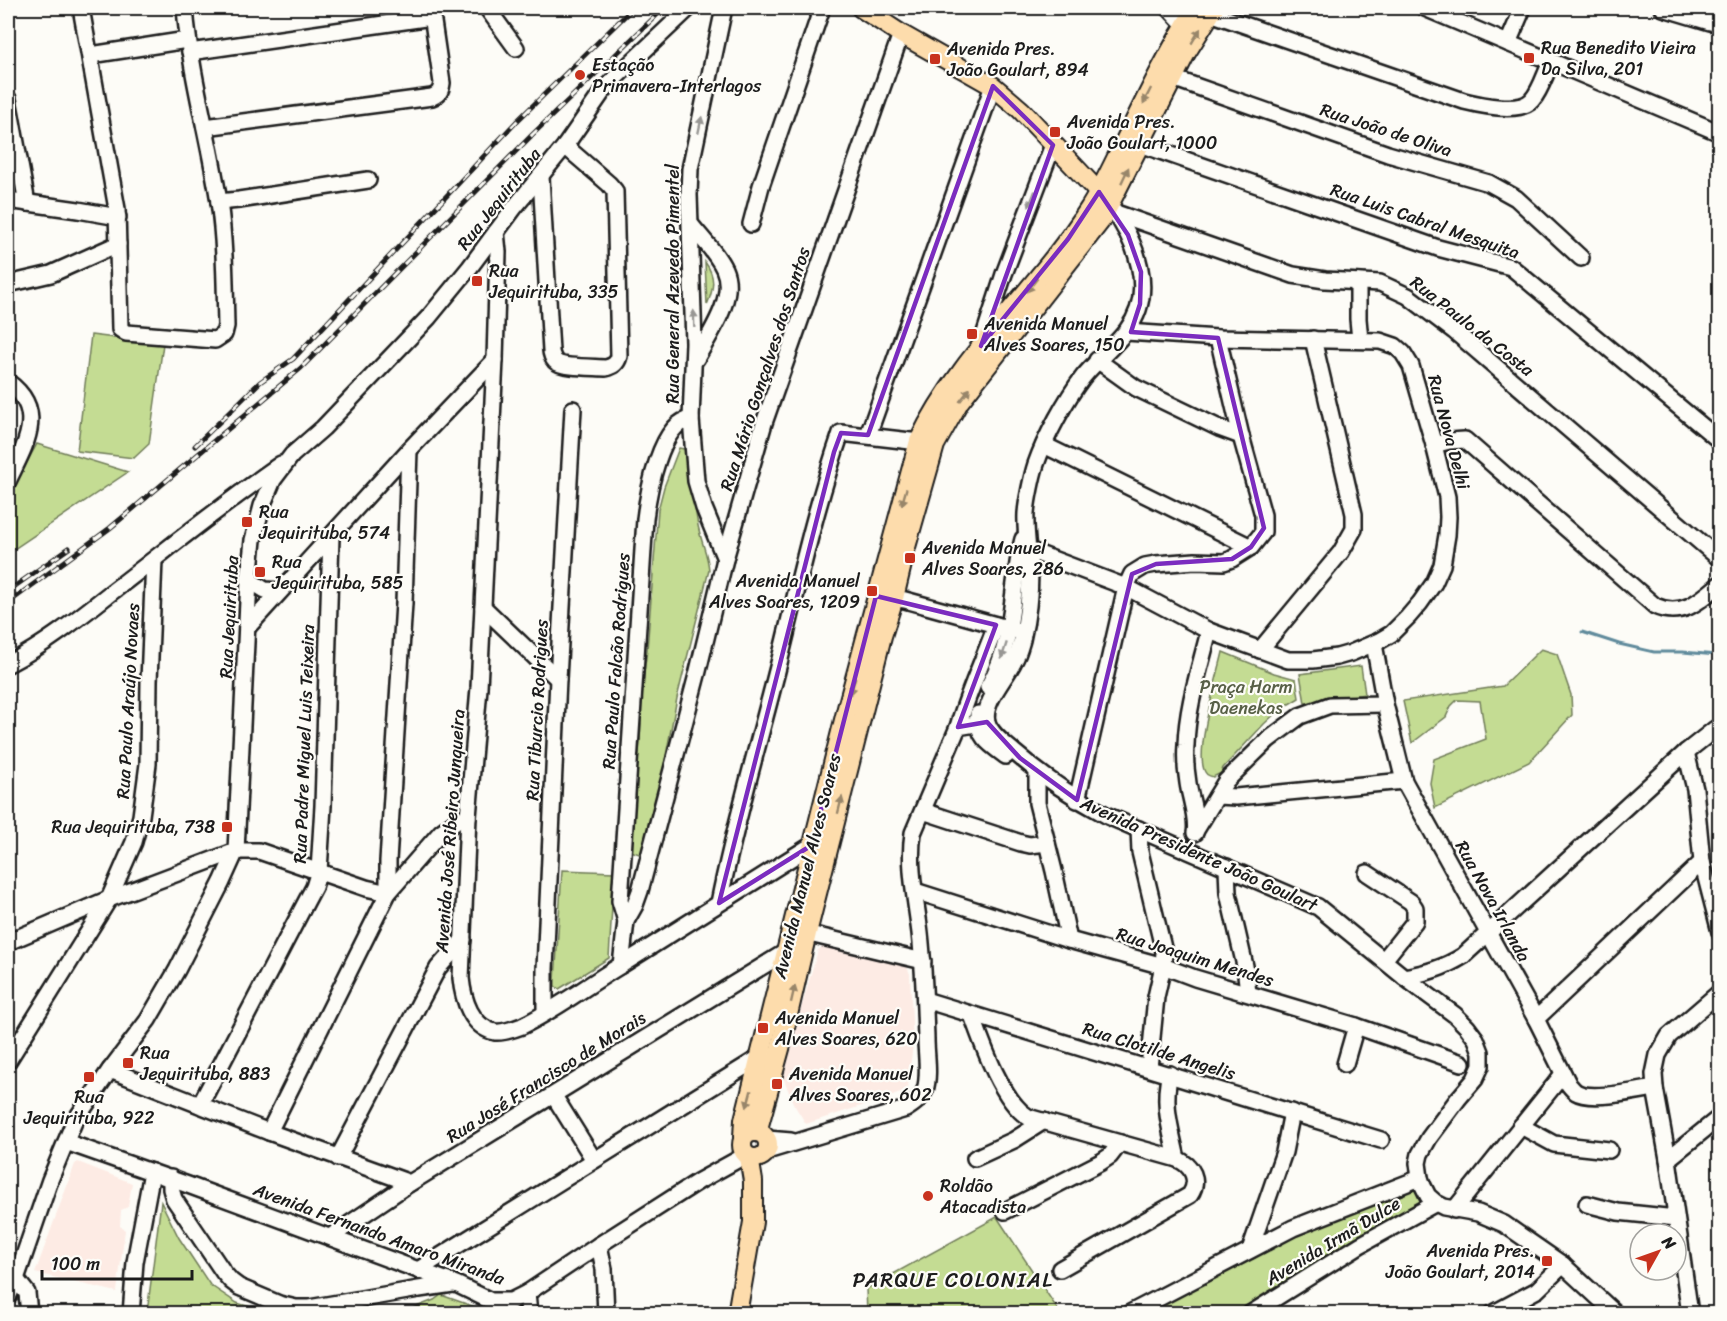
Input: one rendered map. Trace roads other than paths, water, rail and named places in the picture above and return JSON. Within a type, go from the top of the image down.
[{"type":"main road","points":[[861,8],[901,34],[993,86],[1021,110],[1108,204]]},
{"type":"main road","points":[[1108,204],[1140,144],[1185,25],[1207,9]]},
{"type":"main road","points":[[1108,204],[1166,76],[1207,9]]},
{"type":"main road","name":"Avenida Manuel Alves Soares","points":[[737,1314],[753,1222],[754,1146],[782,1045],[799,931],[820,847],[882,636],[885,597],[906,547],[931,418],[946,395],[1069,238],[1108,204]]},
{"type":"main road","name":"Avenida Manuel Alves Soares","points":[[927,443],[1080,249],[1102,219],[1108,204]]},
{"type":"main road","name":"Avenida Manuel Alves Soares","points":[[754,1146],[744,1120],[784,953],[799,931]]},
{"type":"street","points":[[81,8],[118,217],[121,331],[212,340],[222,336],[226,326],[223,246],[219,202],[189,46],[185,8]]},
{"type":"street","points":[[487,8],[516,48]]},
{"type":"street","name":"Rua Jequirituba","points":[[8,1297],[50,1180],[74,1122],[148,1020],[177,969],[236,851],[249,580],[257,519],[268,490],[292,455],[323,428],[429,317],[565,147],[599,97],[615,78],[689,8]]},
{"type":"street","name":"Rua General Azevedo Pimentel","points":[[724,8],[690,169],[689,195],[694,365],[691,419],[696,481],[704,508],[725,559]]},
{"type":"street","points":[[751,224],[761,186],[822,8]]},
{"type":"street","points":[[1169,8],[1185,25]]},
{"type":"street","points":[[1428,8],[1719,133]]},
{"type":"street","points":[[1508,43],[1524,8]]},
{"type":"street","points":[[1663,8],[1719,24]]},
{"type":"street","points":[[1207,9],[1483,106],[1502,107],[1528,104],[1538,91],[1551,62]]},
{"type":"street","points":[[91,55],[189,46],[432,12],[442,83],[440,91],[432,97],[205,127]]},
{"type":"street","name":"Rua Mário Gonçalves dos Santos","points":[[621,964],[626,921],[640,891],[725,559],[764,423],[901,34]]},
{"type":"street","name":"Rua João de Oliva","points":[[1166,76],[1388,154],[1489,183],[1516,198],[1581,258]]},
{"type":"street","points":[[868,435],[993,86]]},
{"type":"street","points":[[8,99],[27,203]]},
{"type":"street","name":"Rua Luis Cabral Mesquita","points":[[1140,144],[1438,248],[1512,267],[1719,441]]},
{"type":"street","points":[[980,351],[1004,274],[1053,145]]},
{"type":"street","points":[[541,177],[551,351],[554,360],[561,365],[606,368],[613,366],[618,356],[615,191],[565,147]]},
{"type":"street","points":[[219,202],[239,201],[368,180]]},
{"type":"street","points":[[8,200],[118,217]]},
{"type":"street","points":[[958,727],[982,723],[978,708],[1005,652],[1017,568],[1025,548],[1023,539],[1028,533],[1026,514],[1035,465],[1066,402],[1081,379],[1126,332],[1136,317],[1142,289],[1142,272],[1128,235],[1108,204]]},
{"type":"street","name":"Rua Paulo da Costa","points":[[1108,204],[1293,275],[1325,280],[1380,283],[1408,296],[1454,331],[1719,559]]},
{"type":"street","points":[[691,225],[724,268],[728,289],[726,301],[694,365]]},
{"type":"street","name":"Avenida José Ribeiro Junqueira","points":[[496,232],[498,252],[495,360],[479,688],[468,818],[463,940],[462,989],[468,1010],[482,1026],[495,1032],[510,1030],[545,1013],[720,903],[820,847]]},
{"type":"street","points":[[8,284],[51,274],[118,244]]},
{"type":"street","points":[[1358,282],[1360,340]]},
{"type":"street","name":"Rua Nova Delhi","points":[[1136,317],[1167,336]]},
{"type":"street","name":"Rua Nova Delhi","points":[[1025,548],[1126,587],[1209,631],[1288,660],[1337,657],[1374,644],[1391,634],[1408,617],[1434,583],[1442,565],[1447,535],[1447,496],[1407,358],[1395,346],[1386,342],[1360,340],[1218,338],[1126,332]]},
{"type":"street","points":[[1077,800],[1126,587],[1132,574],[1145,566],[1195,561],[1224,562],[1251,547],[1263,532],[1263,515],[1241,436],[1218,338]]},
{"type":"street","points":[[1260,650],[1341,552],[1354,529],[1354,514],[1313,339]]},
{"type":"street","points":[[246,628],[495,360]]},
{"type":"street","points":[[1097,360],[1136,388],[1219,429],[1241,436]]},
{"type":"street","points":[[8,382],[23,397],[29,411],[31,425],[27,441],[8,482]]},
{"type":"street","name":"Rua Tiburcio Rodrigues","points":[[545,1013],[558,679],[573,409]]},
{"type":"street","name":"Rua Paulo Falcão Rodrigues","points":[[626,921],[620,901],[645,519],[656,464],[666,441],[679,423],[691,419]]},
{"type":"street","points":[[720,903],[728,857],[779,665],[794,597],[841,433],[927,443]]},
{"type":"street","points":[[1434,445],[1465,440],[1655,606],[1667,611],[1681,609],[1698,601],[1719,584]]},
{"type":"street","points":[[1044,445],[1251,547]]},
{"type":"street","points":[[388,893],[404,603],[409,450]]},
{"type":"street","points":[[8,664],[81,616],[292,455]]},
{"type":"street","points":[[249,486],[268,490]]},
{"type":"street","name":"Rua Padre Miguel Luis Teixeira","points":[[200,1105],[314,887],[319,872],[331,536]]},
{"type":"street","name":"Rua Paulo Araújo Novaes","points":[[8,1061],[109,899],[134,842],[141,816],[148,764],[154,560]]},
{"type":"street","points":[[249,580],[265,590],[280,591]]},
{"type":"street","points":[[885,597],[1010,629]]},
{"type":"street","points":[[483,608],[558,679]]},
{"type":"street","points":[[754,1146],[797,1142],[874,1120],[906,1109],[921,1096],[927,1081],[925,1000],[923,961],[911,867],[910,849],[913,833],[985,657],[1010,629]]},
{"type":"street","points":[[1196,830],[1187,780],[1186,745],[1190,704],[1209,631]]},
{"type":"street","name":"Rua Nova Irlanda","points":[[1374,644],[1385,704],[1404,781],[1489,932],[1569,1085],[1576,1092],[1596,1096],[1655,1088]]},
{"type":"street","points":[[1189,850],[1196,830],[1227,781],[1268,740],[1300,716],[1330,705],[1385,704]]},
{"type":"street","name":"Avenida Presidente João Goulart","points":[[982,723],[1042,777],[1077,800],[1108,816],[1318,907],[1455,1015],[1467,1027],[1476,1039],[1481,1066],[1475,1079],[1429,1138],[1420,1154],[1418,1164],[1420,1178]]},
{"type":"street","points":[[1404,977],[1431,971],[1463,956],[1686,752],[1719,727]]},
{"type":"street","points":[[1686,752],[1695,789],[1702,862],[1719,932]]},
{"type":"street","points":[[1042,777],[1037,803],[1069,940]]},
{"type":"street","points":[[1217,796],[1236,797],[1404,781]]},
{"type":"street","points":[[923,811],[1021,843],[1030,845],[1047,843]]},
{"type":"street","points":[[269,1132],[388,893],[448,825],[468,818]]},
{"type":"street","points":[[1139,829],[1140,852],[1164,952],[1163,966],[1157,986],[1149,1068]]},
{"type":"street","points":[[8,942],[109,899],[236,851],[259,851],[366,888],[388,893]]},
{"type":"street","points":[[388,861],[409,869]]},
{"type":"street","points":[[1536,1019],[1702,862]]},
{"type":"street","points":[[1227,867],[1228,893],[1245,966],[1248,993]]},
{"type":"street","points":[[1367,873],[1411,902],[1415,908],[1415,921],[1384,960]]},
{"type":"street","name":"Rua Joaquim Mendes","points":[[915,891],[1356,1026],[1462,1063]]},
{"type":"street","points":[[65,919],[88,933]]},
{"type":"street","points":[[799,931],[923,961]]},
{"type":"street","points":[[338,1158],[438,968],[463,940]]},
{"type":"street","name":"Rua José Francisco de Morais","points":[[330,1237],[410,1183],[784,953]]},
{"type":"street","points":[[1690,1314],[1654,1074],[1655,1064],[1663,1045],[1678,1027],[1719,992]]},
{"type":"street","name":"Rua Clotilde Angelis","points":[[925,1000],[1381,1140]]},
{"type":"street","points":[[972,1015],[983,1047],[1007,1094],[1015,1106],[1028,1117],[1177,1159],[1184,1162],[1193,1174],[1195,1186],[1190,1195],[1060,1269]]},
{"type":"street","points":[[1345,1064],[1356,1026]]},
{"type":"street","points":[[418,1270],[759,1057],[782,1045]]},
{"type":"street","points":[[110,1070],[338,1158],[410,1183]]},
{"type":"street","points":[[1170,1074],[1166,1106],[1177,1159]]},
{"type":"street","points":[[1454,1210],[1563,1074]]},
{"type":"street","points":[[554,1096],[594,1160]]},
{"type":"street","points":[[1250,1250],[1281,1162],[1292,1113]]},
{"type":"street","points":[[1668,1159],[1719,1117]]},
{"type":"street","points":[[975,1158],[1014,1140],[1044,1121]]},
{"type":"street","points":[[1521,1126],[1554,1144],[1609,1150]]},
{"type":"street","name":"Avenida Fernando Amaro Miranda","points":[[66,1142],[171,1178],[501,1302],[511,1302],[527,1293],[754,1146]]},
{"type":"street","points":[[1005,1211],[1101,1162],[1110,1156],[1120,1143]]},
{"type":"street","points":[[131,1314],[135,1262],[152,1172]]},
{"type":"street","points":[[171,1178],[174,1199],[224,1273],[239,1287],[279,1304],[309,1308],[456,1284]]},
{"type":"street","points":[[1128,1314],[1293,1228],[1420,1178],[1428,1196],[1436,1203],[1454,1210],[1478,1213],[1504,1224],[1563,1265],[1616,1314]]},
{"type":"street","name":"Avenida Irmã Dulce","points":[[1250,1314],[1360,1245],[1436,1203]]},
{"type":"street","points":[[1587,1204],[1618,1212],[1676,1218]]},
{"type":"street","points":[[599,1245],[604,1269],[606,1314]]},
{"type":"street","points":[[1492,1314],[1537,1290],[1563,1265]]},
{"type":"street","points":[[16,1280],[27,1293],[29,1314]]},
{"type":"street","points":[[527,1293],[529,1314]]},
{"type":"waterway","points":[[1582,632],[1654,652],[1716,655],[1720,653]]},
{"type":"railway","points":[[195,446],[260,382],[293,359],[518,120],[633,8]]},
{"type":"railway","points":[[8,603],[110,528],[301,368],[533,134],[664,8]]},
{"type":"railway","points":[[8,591],[69,548]]},
{"type":"place","name":"Rua Benedito Vieira Da Silva, 201","points":[[1529,58]]},
{"type":"place","name":"Avenida Pres. João Goulart, 894","points":[[935,59]]},
{"type":"place","name":"Estação Primavera-Interlagos","points":[[580,75]]},
{"type":"place","name":"Avenida Pres. João Goulart, 1000","points":[[1055,132]]},
{"type":"place","name":"Rua Jequirituba, 335","points":[[477,281]]},
{"type":"place","name":"Avenida Manuel Alves Soares, 150","points":[[972,334]]},
{"type":"place","name":"Rua Jequirituba, 574","points":[[247,522]]},
{"type":"place","name":"Avenida Manuel Alves Soares, 286","points":[[910,558]]},
{"type":"place","name":"Rua Jequirituba, 585","points":[[260,572]]},
{"type":"place","name":"Avenida Manuel Alves Soares, 1209","points":[[872,591]]},
{"type":"place","name":"Rua Jequirituba, 738","points":[[227,827]]},
{"type":"place","name":"Avenida Manuel Alves Soares, 620","points":[[763,1028]]},
{"type":"place","name":"Rua Jequirituba, 883","points":[[128,1063]]},
{"type":"place","name":"Rua Jequirituba, 922","points":[[89,1077]]},
{"type":"place","name":"Avenida Manuel Alves Soares, 602","points":[[777,1084]]},
{"type":"place","name":"Roldão Atacadista","points":[[928,1196]]},
{"type":"place","name":"Avenida Pres. João Goulart, 2014","points":[[1547,1261]]},
{"type":"district","name":"PARQUE COLONIAL","points":[[953,1280]]},
{"type":"park label","name":"Praça Harm Daenekas","points":[[1246,697]]}]
